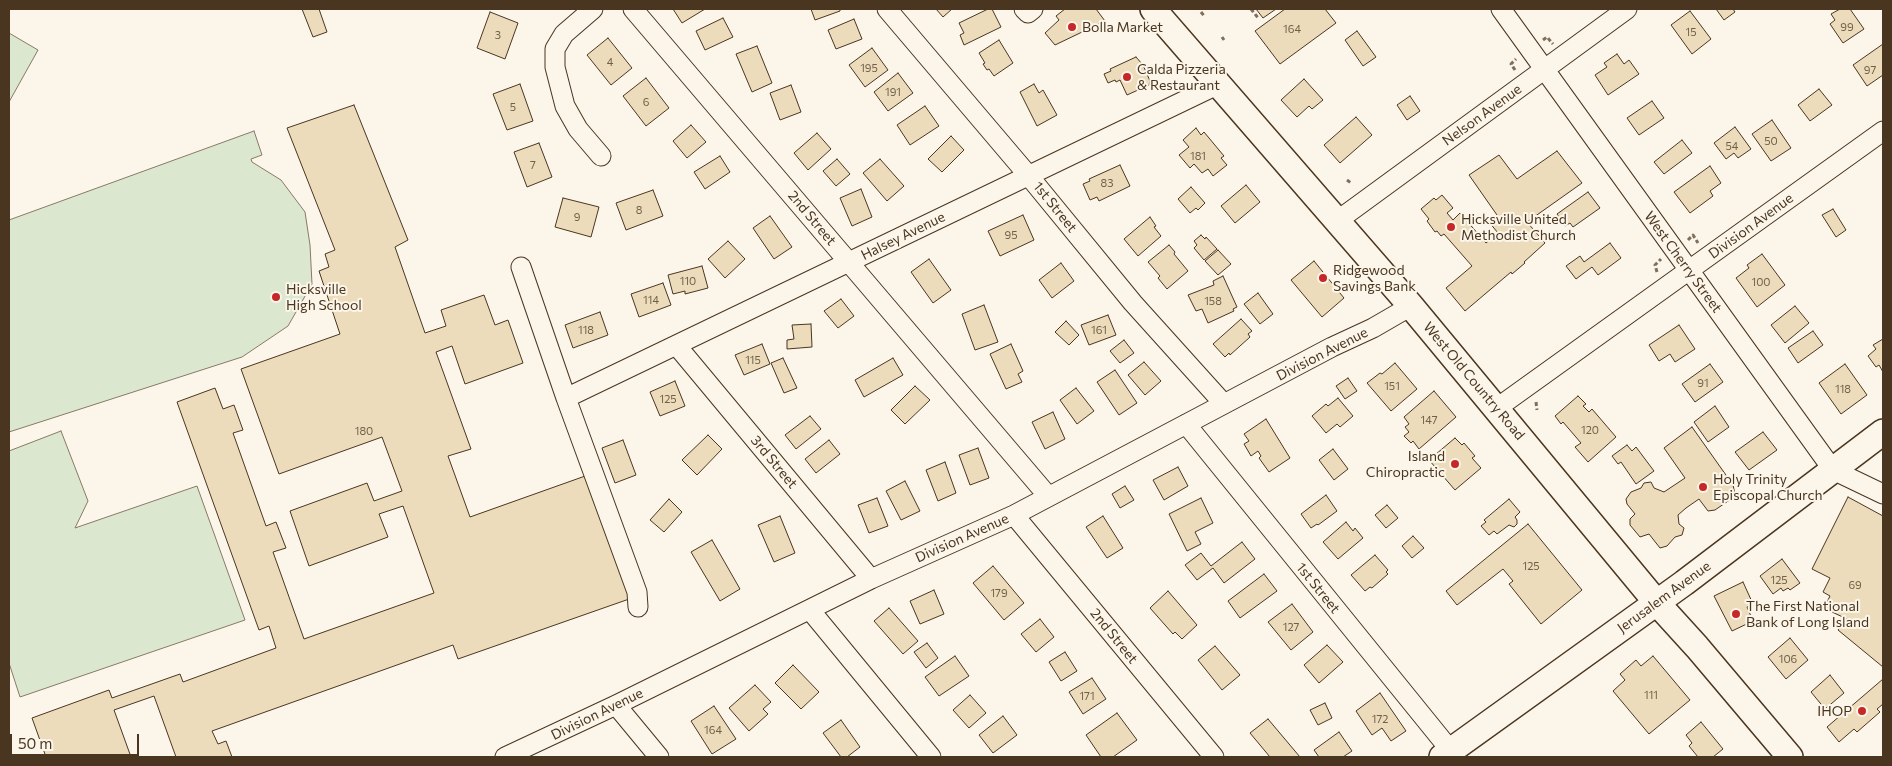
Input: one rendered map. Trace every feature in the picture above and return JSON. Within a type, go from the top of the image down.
[{"type":"main road","name":"West Old Country Road","points":[[1153,9],[1411,306],[1656,603],[1697,646],[1788,757]]},
{"type":"main road","name":"Jerusalem Avenue","points":[[1447,754],[1656,603],[1883,432]]},
{"type":"street","points":[[593,9],[564,34],[555,49],[555,66],[565,106],[578,129],[601,156]]},
{"type":"street","name":"2nd Street","points":[[633,9],[1048,496]]},
{"type":"street","name":"1st Street","points":[[887,9],[1028,175],[1133,303],[1224,404]]},
{"type":"street","points":[[1024,9],[1028,13],[1033,9]]},
{"type":"street","name":"West Cherry Street","points":[[1501,9],[1833,470],[1883,494]]},
{"type":"street","name":"Nelson Avenue","points":[[1338,221],[1627,9]]},
{"type":"street","name":"Halsey Avenue","points":[[566,398],[1219,84]]},
{"type":"street","name":"Division Avenue","points":[[1497,408],[1883,131]]},
{"type":"street","points":[[521,267],[566,398],[637,592],[638,607]]},
{"type":"street","name":"Division Avenue","points":[[505,757],[616,705],[871,578],[1014,514],[1373,328],[1411,306]]},
{"type":"street","name":"3rd Street","points":[[677,346],[871,578]]},
{"type":"street","name":"1st Street","points":[[1186,424],[1447,754]]},
{"type":"street","name":"2nd Street","points":[[1014,514],[1214,757]]},
{"type":"street","points":[[810,610],[931,757]]},
{"type":"street","points":[[616,705],[659,757]]},
{"type":"path","points":[[1251,9],[1259,20]]},
{"type":"path","points":[[1202,12],[1205,17]]},
{"type":"path","points":[[1515,70],[1511,64],[1516,59]]},
{"type":"path","points":[[1347,180],[1351,183]]},
{"type":"path","points":[[1693,235],[1700,246]]},
{"type":"path","points":[[1655,265],[1662,258]]},
{"type":"path","points":[[1536,401],[1537,410]]},
{"type":"green space","points":[[9,33],[38,50],[9,102]]},
{"type":"green space","points":[[254,131],[262,155],[251,159],[252,162],[281,180],[305,212],[310,245],[312,284],[288,326],[242,357],[9,432],[9,220]]},
{"type":"green space","points":[[61,431],[88,501],[75,528],[197,486],[245,620],[20,697],[9,663],[9,451]]},
{"type":"building","points":[[302,9],[319,9],[327,32],[313,37]]},
{"type":"building","points":[[673,9],[705,9],[682,23]]},
{"type":"building","points":[[811,9],[840,9],[840,11],[815,20]]},
{"type":"building","points":[[936,9],[952,9],[943,17]]},
{"type":"building","points":[[988,9],[992,9],[1001,27],[964,45],[960,35],[964,33],[959,23]]},
{"type":"building","name":"Bolla Market","points":[[1065,9],[1096,9],[1105,21],[1055,45],[1045,33],[1059,20],[1056,16]]},
{"type":"building","points":[[1256,9],[1276,9],[1263,18]]},
{"type":"building","points":[[1285,9],[1325,9],[1336,23],[1280,64],[1255,31]]},
{"type":"building","points":[[1716,9],[1733,9],[1735,12],[1724,20]]},
{"type":"building","points":[[1840,9],[1850,9],[1864,29],[1843,43],[1830,24],[1835,20],[1831,14]]},
{"type":"building","points":[[1690,11],[1711,39],[1692,54],[1671,25]]},
{"type":"building","points":[[490,12],[518,23],[505,59],[477,48]]},
{"type":"building","points":[[723,18],[733,37],[705,50],[696,31]]},
{"type":"building","points":[[854,19],[862,39],[836,49],[828,30]]},
{"type":"building","points":[[1357,31],[1376,57],[1363,66],[1345,40]]},
{"type":"building","points":[[608,38],[632,68],[611,85],[587,55]]},
{"type":"building","points":[[999,40],[1013,63],[994,76],[983,64],[985,63],[979,53]]},
{"type":"building","points":[[1883,44],[1883,75],[1867,86],[1853,65]]},
{"type":"building","points":[[757,46],[772,83],[752,92],[736,54]]},
{"type":"building","points":[[872,48],[888,70],[865,87],[849,65]]},
{"type":"building","points":[[1617,54],[1624,64],[1629,60],[1639,74],[1608,95],[1595,75],[1607,67],[1604,63]]},
{"type":"building","name":"Calda Pizzeria & Restaurant","points":[[1136,57],[1143,65],[1150,81],[1149,85],[1127,95],[1120,80],[1108,83],[1104,74],[1111,71],[1110,69]]},
{"type":"building","points":[[898,73],[913,93],[888,111],[874,92]]},
{"type":"building","points":[[646,78],[669,108],[646,126],[623,96]]},
{"type":"building","points":[[1304,79],[1323,100],[1312,109],[1309,106],[1297,117],[1281,100]]},
{"type":"building","points":[[520,84],[533,121],[507,130],[493,94]]},
{"type":"building","points":[[1034,84],[1039,93],[1043,90],[1057,115],[1037,126],[1020,92]]},
{"type":"building","points":[[791,85],[801,112],[780,120],[770,93]]},
{"type":"building","points":[[1819,89],[1832,105],[1810,121],[1798,105]]},
{"type":"building","points":[[1410,96],[1420,111],[1407,120],[1397,105]]},
{"type":"building","points":[[1652,101],[1664,118],[1639,135],[1627,118]]},
{"type":"building","points":[[354,105],[408,240],[395,247],[425,333],[446,326],[441,310],[484,295],[495,325],[508,320],[523,363],[465,384],[452,346],[436,352],[471,449],[448,456],[470,517],[588,475],[632,598],[458,659],[453,645],[212,731],[218,744],[226,741],[232,757],[176,757],[154,696],[114,710],[131,757],[46,757],[32,718],[109,690],[112,698],[180,674],[183,682],[276,648],[269,626],[259,630],[177,402],[215,388],[223,409],[234,405],[243,430],[233,433],[266,526],[276,522],[286,548],[273,552],[304,639],[434,593],[403,506],[379,514],[388,537],[309,566],[290,511],[367,483],[374,501],[402,491],[382,437],[279,474],[241,369],[340,334],[319,271],[329,267],[325,254],[335,250],[287,128]]},
{"type":"building","points":[[925,106],[939,126],[910,145],[897,125]]},
{"type":"building","points":[[1356,117],[1372,135],[1340,163],[1324,145]]},
{"type":"building","points":[[1772,120],[1791,148],[1771,161],[1752,134]]},
{"type":"building","points":[[691,125],[706,142],[687,158],[673,141]]},
{"type":"building","points":[[1735,127],[1751,149],[1738,158],[1734,153],[1726,159],[1714,143]]},
{"type":"building","points":[[1196,128],[1201,135],[1204,132],[1224,156],[1221,158],[1227,165],[1213,176],[1208,169],[1202,173],[1194,164],[1190,168],[1179,155],[1189,147],[1183,140]]},
{"type":"building","points":[[817,133],[831,149],[808,170],[794,153]]},
{"type":"building","points":[[951,136],[964,150],[942,172],[928,159]]},
{"type":"building","points":[[1682,140],[1692,153],[1664,174],[1654,162]]},
{"type":"building","points":[[539,143],[552,177],[527,187],[514,152]]},
{"type":"building","name":"Hicksville United Methodist Church","points":[[1557,151],[1582,183],[1527,222],[1545,243],[1525,263],[1512,274],[1511,272],[1465,311],[1446,288],[1472,266],[1444,234],[1441,236],[1437,231],[1435,232],[1427,221],[1429,219],[1421,209],[1434,198],[1436,200],[1442,195],[1453,208],[1447,213],[1453,220],[1460,213],[1486,243],[1498,233],[1489,222],[1497,215],[1469,175],[1499,155],[1517,179]]},
{"type":"building","points":[[720,156],[730,172],[705,189],[694,172]]},
{"type":"building","points":[[837,159],[850,174],[836,186],[823,171]]},
{"type":"building","points":[[880,159],[904,186],[887,201],[863,173]]},
{"type":"building","points":[[1120,165],[1130,186],[1099,201],[1097,197],[1090,200],[1083,184],[1090,181],[1089,179]]},
{"type":"building","points":[[1710,166],[1721,183],[1710,191],[1713,196],[1690,213],[1674,192]]},
{"type":"building","points":[[1246,185],[1260,202],[1235,223],[1221,206]]},
{"type":"building","points":[[1191,187],[1205,203],[1198,210],[1196,208],[1190,213],[1178,199]]},
{"type":"building","points":[[861,189],[872,217],[852,226],[840,198]]},
{"type":"building","points":[[653,190],[663,216],[626,230],[616,203]]},
{"type":"building","points":[[1588,192],[1600,208],[1573,227],[1570,223],[1565,226],[1557,214]]},
{"type":"building","points":[[563,198],[599,207],[591,237],[555,227]]},
{"type":"building","points":[[1833,209],[1846,230],[1836,237],[1822,215]]},
{"type":"building","points":[[1023,215],[1034,240],[1000,256],[988,231]]},
{"type":"building","points":[[770,216],[792,247],[774,259],[753,228]]},
{"type":"building","points":[[1150,217],[1156,226],[1154,227],[1161,236],[1138,256],[1124,239]]},
{"type":"building","points":[[1201,235],[1205,239],[1206,237],[1217,249],[1204,260],[1194,248],[1197,245],[1194,241]]},
{"type":"building","points":[[728,241],[745,259],[725,278],[708,259]]},
{"type":"building","points":[[1610,243],[1621,258],[1598,275],[1592,267],[1576,279],[1566,266],[1580,256],[1584,262]]},
{"type":"building","points":[[1169,245],[1188,271],[1167,289],[1158,278],[1160,276],[1148,262]]},
{"type":"building","points":[[1218,250],[1231,264],[1218,275],[1205,261]]},
{"type":"building","points":[[1762,254],[1785,285],[1757,307],[1736,278],[1749,268],[1747,265]]},
{"type":"building","points":[[929,259],[951,290],[933,303],[911,272]]},
{"type":"building","points":[[1314,261],[1344,298],[1322,317],[1291,280]]},
{"type":"building","points":[[1061,263],[1074,281],[1052,298],[1039,280]]},
{"type":"building","points":[[702,266],[708,288],[685,294],[685,291],[673,294],[668,275]]},
{"type":"building","points":[[1223,276],[1237,307],[1233,309],[1234,311],[1208,323],[1202,309],[1196,311],[1188,295],[1214,285],[1213,281]]},
{"type":"building","points":[[663,283],[671,305],[639,317],[631,294]]},
{"type":"building","points":[[1258,293],[1273,314],[1260,324],[1244,304]]},
{"type":"building","points":[[841,299],[854,316],[838,328],[824,311]]},
{"type":"building","points":[[984,305],[998,342],[975,350],[962,314]]},
{"type":"building","points":[[1795,306],[1809,323],[1785,343],[1771,325]]},
{"type":"building","points":[[600,312],[608,335],[573,348],[565,325]]},
{"type":"building","points":[[1108,315],[1116,335],[1089,345],[1081,325]]},
{"type":"building","points":[[1241,319],[1252,331],[1248,334],[1250,337],[1230,355],[1229,353],[1225,357],[1213,344]]},
{"type":"building","points":[[1066,321],[1079,335],[1069,345],[1055,332]]},
{"type":"building","points":[[811,324],[812,347],[787,349],[787,340],[794,339],[792,325]]},
{"type":"building","points":[[1679,325],[1695,349],[1675,362],[1670,354],[1659,361],[1649,345]]},
{"type":"building","points":[[1813,331],[1823,345],[1798,363],[1788,348]]},
{"type":"building","points":[[1883,339],[1883,372],[1879,365],[1876,367],[1868,356],[1876,349],[1873,345]]},
{"type":"building","points":[[1124,340],[1134,353],[1120,363],[1110,351]]},
{"type":"building","points":[[762,344],[770,364],[744,375],[735,355]]},
{"type":"building","points":[[1011,344],[1023,371],[1018,374],[1022,382],[1006,389],[990,354]]},
{"type":"building","points":[[783,358],[797,388],[784,393],[771,363]]},
{"type":"building","points":[[893,358],[903,375],[864,397],[855,380]]},
{"type":"building","points":[[1144,362],[1161,381],[1145,395],[1128,375]]},
{"type":"building","points":[[1395,363],[1417,389],[1391,411],[1367,383]]},
{"type":"building","points":[[1710,364],[1723,382],[1695,402],[1682,384]]},
{"type":"building","points":[[1845,364],[1867,395],[1841,414],[1819,383]]},
{"type":"building","points":[[1115,370],[1137,403],[1119,415],[1097,382]]},
{"type":"building","points":[[1348,378],[1357,391],[1345,399],[1336,386]]},
{"type":"building","points":[[675,381],[685,406],[660,416],[650,392]]},
{"type":"building","points":[[915,386],[930,400],[905,424],[891,410]]},
{"type":"building","points":[[1076,388],[1094,411],[1077,424],[1060,400]]},
{"type":"building","points":[[1434,391],[1456,417],[1419,449],[1413,441],[1411,443],[1404,436],[1409,432],[1405,427],[1409,424],[1404,417]]},
{"type":"building","points":[[1578,396],[1586,404],[1583,406],[1589,412],[1592,409],[1616,437],[1588,462],[1575,447],[1581,443],[1563,422],[1561,424],[1555,416]]},
{"type":"building","points":[[1338,398],[1353,416],[1340,427],[1337,424],[1326,433],[1312,416],[1326,404],[1328,406]]},
{"type":"building","points":[[1715,406],[1729,427],[1708,442],[1694,422]]},
{"type":"building","points":[[1053,412],[1065,439],[1045,449],[1032,422]]},
{"type":"building","points":[[810,416],[821,429],[796,449],[785,435]]},
{"type":"building","points":[[1266,419],[1290,458],[1269,472],[1259,458],[1261,456],[1258,451],[1251,456],[1244,444],[1249,441],[1244,434]]},
{"type":"building","name":"Holy Trinity Episcopal Church","points":[[1692,427],[1733,485],[1735,494],[1715,510],[1708,511],[1699,499],[1686,508],[1678,515],[1679,524],[1684,528],[1682,535],[1675,537],[1667,546],[1660,548],[1649,534],[1640,537],[1630,525],[1630,519],[1635,514],[1627,504],[1626,499],[1631,492],[1641,488],[1644,483],[1651,482],[1654,488],[1664,492],[1685,478],[1664,448]]},
{"type":"building","points":[[1763,432],[1777,450],[1749,470],[1735,452]]},
{"type":"building","points":[[708,435],[722,449],[697,475],[682,460]]},
{"type":"building","name":"Island Chiropractic","points":[[1455,438],[1462,445],[1464,443],[1475,456],[1472,458],[1481,468],[1455,490],[1429,460]]},
{"type":"building","points":[[623,440],[636,475],[615,483],[602,448]]},
{"type":"building","points":[[829,440],[840,454],[816,473],[805,459]]},
{"type":"building","points":[[1627,445],[1632,451],[1636,447],[1654,471],[1636,484],[1621,462],[1618,464],[1612,456]]},
{"type":"building","points":[[978,448],[989,478],[970,485],[959,455]]},
{"type":"building","points":[[1333,449],[1348,469],[1334,480],[1319,460]]},
{"type":"building","points":[[945,462],[956,493],[938,501],[926,470]]},
{"type":"building","points":[[1178,467],[1188,486],[1164,500],[1153,480]]},
{"type":"building","points":[[905,481],[920,511],[901,520],[886,491]]},
{"type":"building","points":[[1125,486],[1134,500],[1120,508],[1112,494]]},
{"type":"building","points":[[1326,495],[1337,511],[1311,528],[1301,514]]},
{"type":"building","points":[[1848,497],[1883,516],[1883,667],[1838,630],[1847,619],[1832,612],[1833,609],[1825,606],[1830,596],[1823,592],[1830,578],[1812,569]]},
{"type":"building","points":[[877,498],[888,526],[869,533],[858,505]]},
{"type":"building","points":[[1201,498],[1213,523],[1195,532],[1201,544],[1187,551],[1169,514]]},
{"type":"building","points":[[669,499],[682,512],[664,532],[650,520]]},
{"type":"building","points":[[1509,499],[1520,512],[1515,517],[1517,524],[1514,527],[1509,525],[1497,534],[1494,531],[1489,535],[1481,526],[1486,522],[1484,520]]},
{"type":"building","points":[[1387,505],[1398,518],[1386,528],[1375,515]]},
{"type":"building","points":[[780,516],[795,553],[774,562],[758,525]]},
{"type":"building","points":[[1103,516],[1123,548],[1107,558],[1086,527]]},
{"type":"building","points":[[1346,522],[1353,531],[1355,528],[1363,538],[1338,559],[1323,542]]},
{"type":"building","points":[[1528,524],[1582,590],[1541,624],[1509,584],[1513,581],[1503,569],[1457,605],[1446,591]]},
{"type":"building","points":[[1413,536],[1424,548],[1412,558],[1402,546]]},
{"type":"building","points":[[712,540],[740,589],[720,601],[691,552]]},
{"type":"building","points":[[1242,542],[1255,559],[1224,583],[1213,568],[1197,580],[1185,565],[1201,553],[1211,566]]},
{"type":"building","points":[[1375,555],[1388,570],[1386,572],[1388,574],[1372,588],[1370,587],[1365,591],[1351,575]]},
{"type":"building","points":[[1782,559],[1800,583],[1790,590],[1788,588],[1783,591],[1781,588],[1773,594],[1760,576]]},
{"type":"building","points":[[993,566],[1024,603],[1004,620],[973,583]]},
{"type":"building","points":[[1264,574],[1277,591],[1240,618],[1228,601]]},
{"type":"building","name":"The First National Bank of Long Island","points":[[1743,582],[1753,604],[1747,607],[1753,621],[1732,631],[1714,596]]},
{"type":"building","points":[[934,590],[944,614],[920,624],[910,601]]},
{"type":"building","points":[[1168,591],[1197,625],[1182,639],[1175,632],[1173,634],[1150,608]]},
{"type":"building","points":[[1292,604],[1313,632],[1291,650],[1268,622]]},
{"type":"building","points":[[889,608],[918,641],[903,654],[874,621]]},
{"type":"building","points":[[1040,619],[1054,637],[1036,652],[1021,634]]},
{"type":"building","points":[[1790,638],[1808,660],[1786,679],[1768,657]]},
{"type":"building","points":[[927,643],[938,658],[926,668],[914,652]]},
{"type":"building","points":[[1327,645],[1343,662],[1319,683],[1304,665]]},
{"type":"building","points":[[1215,646],[1240,675],[1222,690],[1198,660]]},
{"type":"building","points":[[1065,652],[1077,671],[1061,681],[1049,662]]},
{"type":"building","points":[[955,656],[969,676],[939,696],[925,677]]},
{"type":"building","points":[[1653,656],[1690,700],[1649,734],[1613,691],[1625,680],[1620,674],[1636,660],[1641,666]]},
{"type":"building","points":[[793,665],[819,692],[801,709],[775,683]]},
{"type":"building","points":[[1830,675],[1844,693],[1825,709],[1811,692]]},
{"type":"building","points":[[1092,678],[1106,699],[1083,714],[1069,692]]},
{"type":"building","name":"IHOP","points":[[1883,679],[1883,704],[1877,709],[1880,712],[1857,732],[1854,729],[1839,742],[1827,727]]},
{"type":"building","points":[[755,685],[771,702],[763,709],[768,714],[749,731],[729,708]]},
{"type":"building","points":[[1380,693],[1406,731],[1391,741],[1382,728],[1372,735],[1356,711]]},
{"type":"building","points":[[970,695],[986,713],[969,728],[953,710]]},
{"type":"building","points":[[1325,703],[1332,718],[1318,725],[1310,710]]},
{"type":"building","points":[[714,706],[736,739],[712,754],[691,721]]},
{"type":"building","points":[[1117,713],[1137,740],[1113,757],[1101,757],[1086,735]]},
{"type":"building","points":[[1003,716],[1017,735],[993,753],[979,735]]},
{"type":"building","points":[[1268,719],[1300,757],[1270,757],[1250,733]]},
{"type":"building","points":[[841,720],[860,747],[847,757],[841,757],[823,733]]},
{"type":"building","points":[[1701,722],[1723,749],[1713,757],[1698,757],[1689,746],[1692,743],[1686,735]]},
{"type":"building","points":[[1339,732],[1352,751],[1343,757],[1319,757],[1314,750]]},
{"type":"place","name":"Bolla Market","points":[[1072,27]]},
{"type":"place","name":"Calda Pizzeria & Restaurant","points":[[1127,77]]},
{"type":"place","name":"Hicksville United Methodist Church","points":[[1451,227]]},
{"type":"place","name":"Ridgewood Savings Bank","points":[[1323,278]]},
{"type":"place","name":"Hicksville High School","points":[[276,297]]},
{"type":"place","name":"Island Chiropractic","points":[[1455,464]]},
{"type":"place","name":"Holy Trinity Episcopal Church","points":[[1703,487]]},
{"type":"place","name":"The First National Bank of Long Island","points":[[1736,614]]},
{"type":"place","name":"IHOP","points":[[1862,711]]}]
